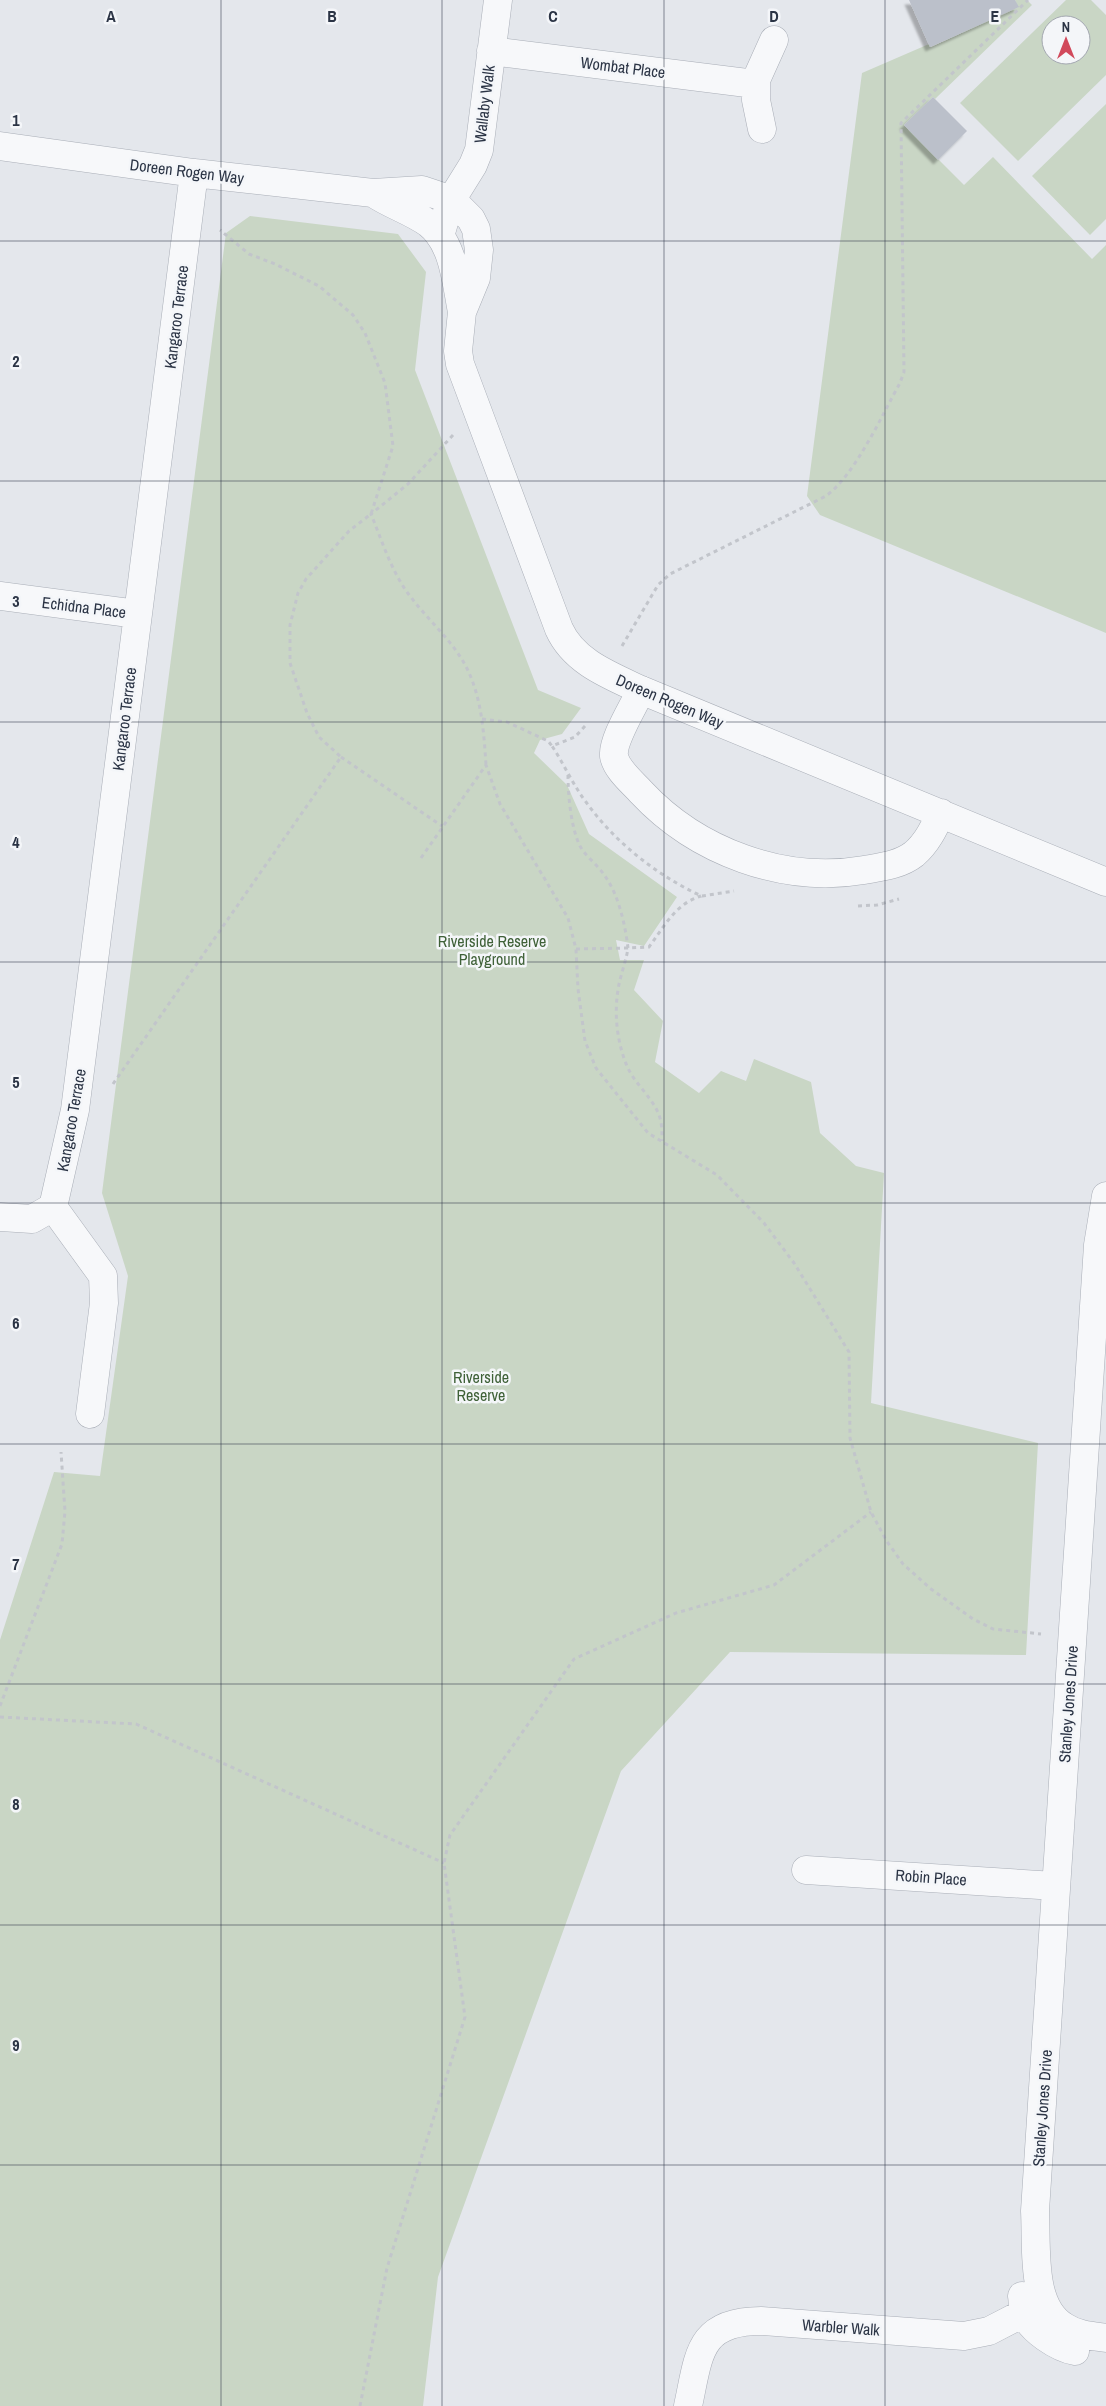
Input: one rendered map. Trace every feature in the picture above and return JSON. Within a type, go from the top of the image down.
[{"type":"street","name":"Wallaby Walk","points":[[440,236],[450,202],[473,165],[479,150],[498,0]]},
{"type":"street","points":[[762,129],[755,84],[774,40]]},
{"type":"street","name":"Wombat Place","points":[[491,51],[755,84]]},
{"type":"street","name":"Doreen Rogen Way","points":[[0,146],[194,173],[374,192],[428,191],[463,210],[471,219],[476,229],[479,250],[476,278],[462,312],[458,352],[462,371],[565,642],[591,665],[640,690],[1106,882]]},
{"type":"street","name":"Kangaroo Terrace","points":[[52,1207],[75,1110],[194,173]]},
{"type":"street","name":"Doreen Rogen Way","points":[[374,192],[388,203],[427,223],[440,236],[449,252],[462,312]]},
{"type":"street","name":"Echidna Place","points":[[0,596],[137,614]]},
{"type":"street","points":[[640,690],[616,744],[616,760],[635,786],[660,810],[685,830],[729,854],[766,866],[796,872],[838,874],[872,869],[895,864],[914,854],[928,838],[941,813]]},
{"type":"street","name":"Stanley Jones Drive","points":[[1106,1196],[1098,1245],[1055,1886],[1035,2212],[1040,2287],[1033,2308],[1052,2318],[1065,2328],[1083,2334],[1106,2338]]},
{"type":"street","points":[[0,1217],[32,1219],[52,1207],[103,1276],[104,1303],[90,1414]]},
{"type":"street","name":"Robin Place","points":[[806,1870],[1055,1886]]},
{"type":"street","points":[[1033,2308],[1039,2332],[1055,2343],[1071,2350],[1106,2354]]},
{"type":"street","name":"Warbler Walk","points":[[688,2406],[703,2347],[710,2336],[730,2324],[761,2321],[964,2336],[989,2331],[1033,2308]]},
{"type":"path","points":[[620,651],[658,585],[670,574],[826,496],[833,491],[854,464],[900,383],[904,372],[901,123],[1028,0]]},
{"type":"path","points":[[218,228],[248,254],[275,264],[319,286],[353,315],[365,334],[385,383],[394,446],[371,514],[387,555],[409,596],[451,643],[470,675],[482,719],[486,765],[494,791],[509,821],[563,908],[574,934],[580,1014],[590,1056],[603,1079],[648,1133],[717,1175],[764,1223],[794,1263],[849,1352],[850,1438],[871,1512],[886,1540],[903,1564],[931,1589],[973,1620],[993,1629],[1072,1637]]},
{"type":"path","points":[[442,826],[341,757],[319,737],[307,713],[290,663],[290,625],[298,593],[306,579],[349,531],[408,484],[456,432]]},
{"type":"path","points":[[482,719],[506,722],[548,741],[552,746]]},
{"type":"path","points":[[75,1110],[111,1087],[341,757]]},
{"type":"path","points":[[421,858],[486,765]]},
{"type":"path","points":[[568,774],[568,791],[580,846],[611,886],[626,933],[628,948],[618,990],[616,1016],[620,1044],[627,1066],[637,1084],[655,1106],[660,1118],[662,1141]]},
{"type":"path","points":[[576,949],[649,947],[674,912],[688,902],[702,896]]},
{"type":"path","points":[[0,1706],[62,1544],[65,1511],[61,1452]]},
{"type":"path","points":[[360,2406],[387,2268],[465,2016],[444,1863],[450,1835],[574,1659],[676,1613],[774,1585],[871,1512]]},
{"type":"path","points":[[0,1717],[136,1724],[444,1863]]},
{"type":"green space","points":[[1015,0],[1027,0],[1032,5],[935,99],[933,97],[904,125],[964,185],[993,157],[1092,259],[1106,245],[1106,633],[820,515],[807,496],[862,73],[929,44],[931,47],[1018,7]]},
{"type":"green space","points":[[1066,0],[1091,0],[1106,15],[1106,75],[1018,161],[960,103],[1041,24],[1041,65],[1091,65],[1091,15],[1051,15]]},
{"type":"green space","points":[[1106,104],[1106,219],[1090,235],[1032,176]]},
{"type":"green space","name":"Riverside Reserve","points":[[250,216],[398,234],[426,272],[415,370],[538,690],[581,708],[562,734],[540,740],[534,753],[567,785],[589,834],[677,897],[644,946],[616,940],[620,960],[644,960],[634,990],[663,1021],[655,1062],[699,1093],[721,1071],[746,1081],[754,1059],[811,1082],[820,1133],[856,1166],[884,1173],[871,1403],[1038,1443],[1026,1655],[730,1652],[621,1771],[438,2277],[423,2406],[0,2406],[0,1640],[54,1472],[100,1476],[128,1276],[102,1193],[226,233]]},
{"type":"building","points":[[909,0],[1015,0],[1019,7],[930,47]]},
{"type":"building","points":[[933,97],[967,131],[938,160],[904,125]]},
{"type":"park label","name":"Riverside Reserve Playground","points":[[492,950]]}]
